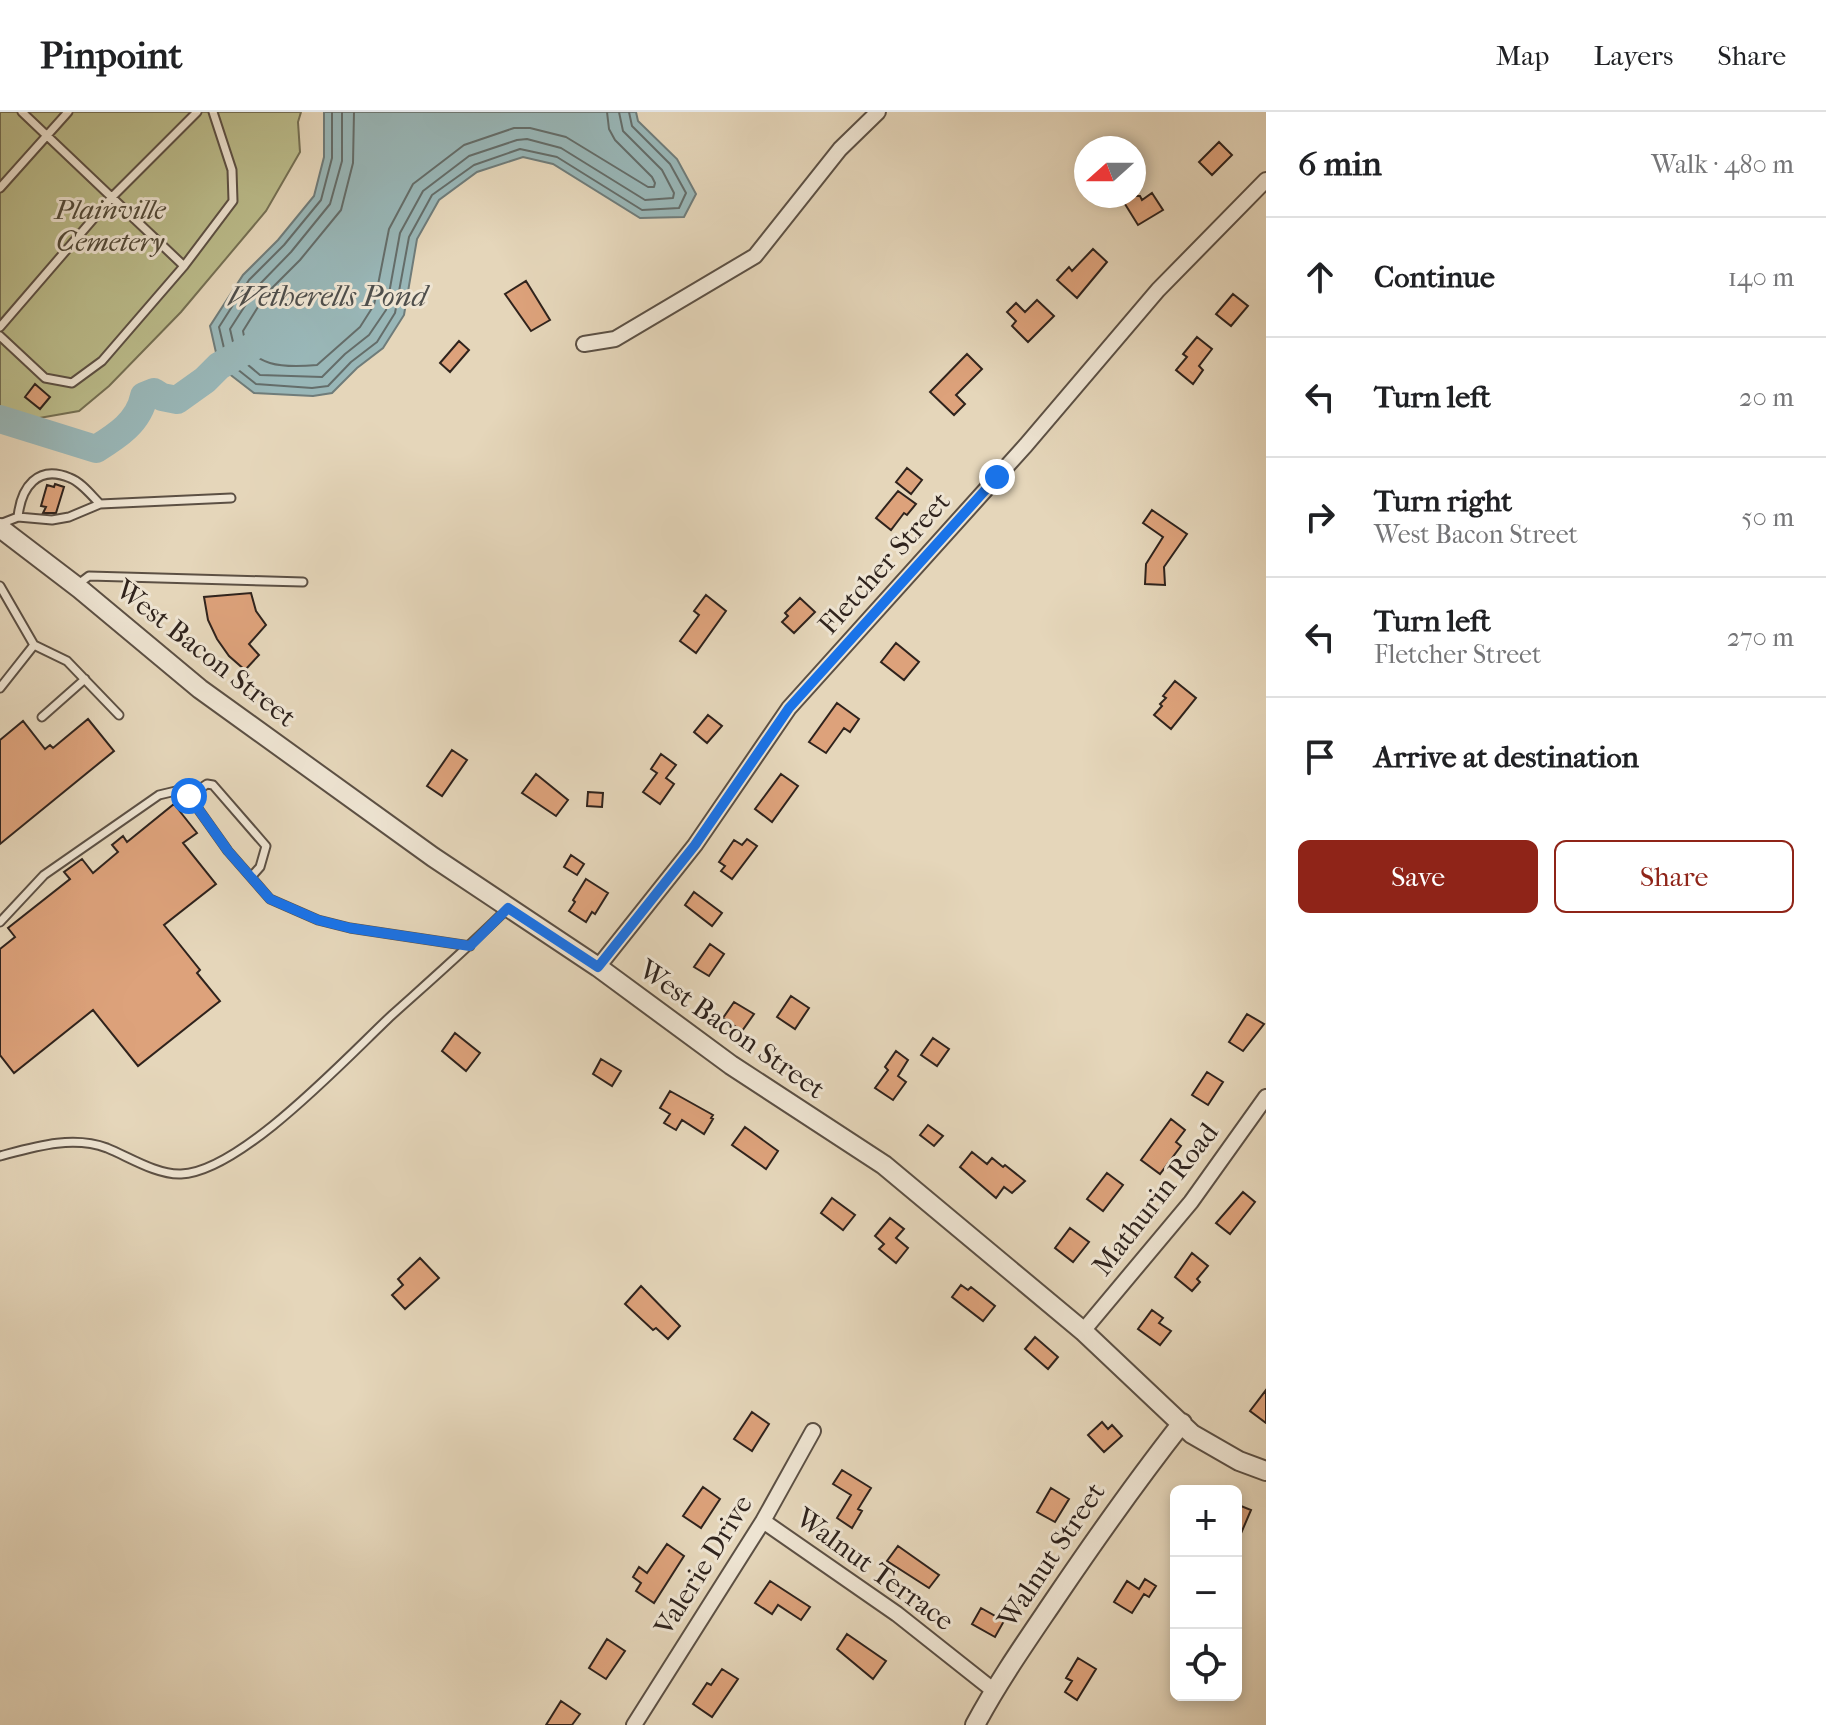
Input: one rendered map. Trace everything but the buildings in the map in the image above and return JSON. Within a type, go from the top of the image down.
[{"type":"street","points":[[584,344],[615,339],[755,256],[840,149],[878,112]]},
{"type":"street","name":"Fletcher Street","points":[[598,967],[695,845],[789,708],[1026,445],[1158,290],[1266,180]]},
{"type":"street","name":"West Bacon Street","points":[[0,526],[200,689],[433,857],[598,967],[731,1065],[884,1165],[1083,1331],[1192,1434],[1256,1470],[1266,1471]]},
{"type":"street","name":"Mathurin Road","points":[[1083,1331],[1191,1202],[1266,1097]]},
{"type":"street","name":"Walnut Street","points":[[975,1725],[993,1690],[1141,1475],[1182,1423]]},
{"type":"street","name":"Valerie Drive","points":[[634,1725],[763,1521],[813,1431]]},
{"type":"street","name":"Walnut Terrace","points":[[763,1521],[897,1614],[993,1690]]},
{"type":"lane","points":[[22,112],[184,266]]},
{"type":"lane","points":[[0,188],[68,112]]},
{"type":"lane","points":[[0,327],[113,196],[197,112]]},
{"type":"lane","points":[[0,336],[45,378],[72,383],[102,361],[184,266],[233,201],[232,170],[213,112]]},
{"type":"lane","points":[[18,517],[19,498],[37,476],[71,478],[100,504]]},
{"type":"lane","points":[[0,526],[18,517],[52,520],[69,517],[100,504],[231,498]]},
{"type":"lane","points":[[76,586],[89,576],[303,582]]},
{"type":"lane","points":[[0,586],[34,645],[67,661],[119,715]]},
{"type":"lane","points":[[0,688],[34,645]]},
{"type":"lane","points":[[42,717],[85,679]]},
{"type":"lane","points":[[189,796],[207,784],[213,785],[266,846],[260,867],[251,877]]},
{"type":"lane","points":[[0,922],[44,875],[159,795],[184,789],[228,851],[270,899],[318,920],[350,928],[470,946]]},
{"type":"lane","points":[[0,1156],[45,1144],[89,1144],[141,1164],[181,1174],[216,1164],[269,1127],[329,1077],[508,908]]},
{"type":"green space","name":"Plainville Cemetery","points":[[0,112],[301,112],[298,122],[300,152],[266,211],[181,312],[109,386],[79,411],[28,420],[0,409]]},
{"type":"water","name":"Wetherells Pond","points":[[324,112],[636,112],[638,121],[677,159],[696,194],[684,217],[640,218],[553,164],[523,157],[477,172],[439,200],[417,239],[404,315],[383,348],[332,393],[313,396],[254,393],[219,366],[210,326],[243,275],[278,240],[314,196],[324,157]]},
{"type":"waterway","points":[[0,419],[96,449],[132,421],[144,396],[154,392],[177,400],[219,366],[252,347]]},
{"type":"route","points":[[189,796],[228,851],[270,899],[318,920],[350,928],[470,946],[508,908],[598,967],[695,845],[789,708],[997,477]]}]
